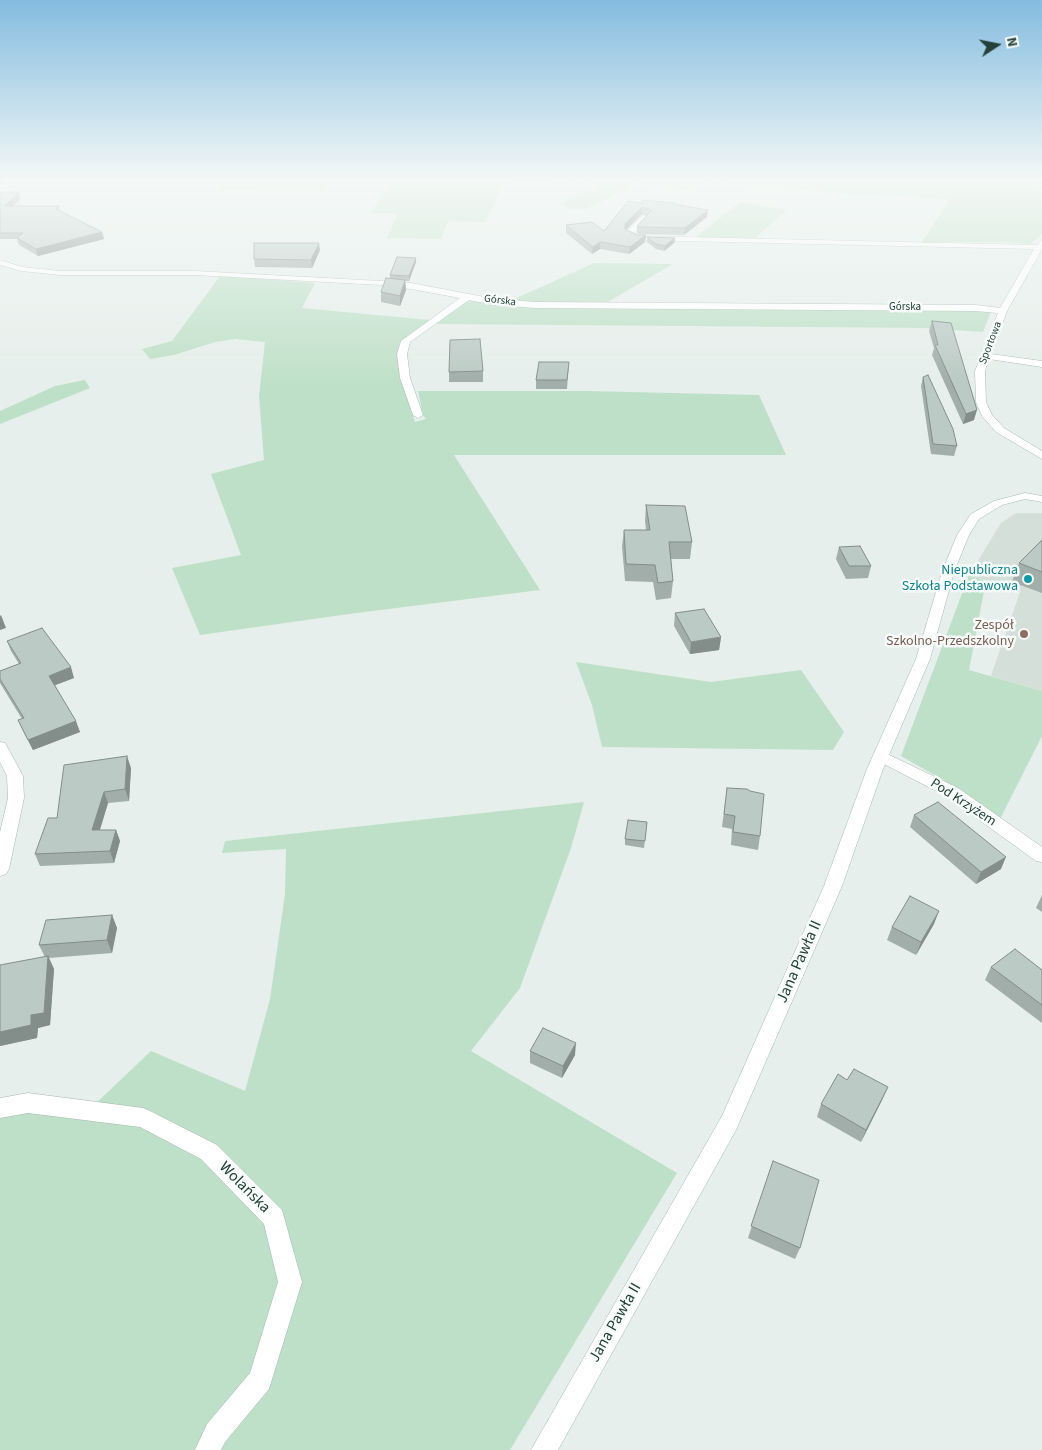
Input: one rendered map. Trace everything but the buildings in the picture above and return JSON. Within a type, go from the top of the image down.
[{"type":"street","name":"Sportowa","points":[[1038,248],[1004,312],[980,371],[981,402],[987,416],[1000,430],[1042,456]]},
{"type":"street","name":"Górska","points":[[0,262],[21,270],[45,272],[195,273],[381,283],[495,302],[535,305],[976,308],[1004,312]]},
{"type":"street","points":[[418,415],[403,363],[402,354],[406,342],[468,296]]},
{"type":"street","points":[[985,356],[1042,364]]},
{"type":"street","name":"Jana Pawła II","points":[[544,1450],[729,1123],[833,886],[881,756],[923,659],[948,572],[963,535],[975,517],[998,503],[1025,496],[1042,499]]},
{"type":"street","points":[[0,747],[15,776],[16,798],[0,869]]},
{"type":"street","name":"Pod Krzyżem","points":[[881,756],[952,792],[1042,856]]},
{"type":"street","name":"Wolańska","points":[[0,1108],[28,1103],[143,1118],[209,1152],[274,1218],[290,1282],[260,1380],[216,1433],[208,1450]]},
{"type":"shaded area","name":"Zespół Szkolno-Przedszkolny","points":[[1016,513],[1042,513],[1042,691],[991,676],[1020,592],[969,575],[1001,523]]},
{"type":"green space","points":[[594,263],[673,264],[606,303],[510,301]]},
{"type":"green space","points":[[220,276],[315,283],[302,308],[430,320],[399,345],[403,385],[415,422],[426,419],[423,415],[418,391],[587,391],[759,395],[786,455],[454,455],[540,590],[200,635],[172,568],[241,555],[211,474],[264,460],[259,396],[265,342],[235,339],[215,342],[174,355],[150,359],[142,349],[172,341]]},
{"type":"green space","points":[[475,301],[501,305],[979,310],[991,312],[983,332],[923,328],[436,324],[465,302]]},
{"type":"green space","points":[[85,380],[90,388],[0,424],[0,411],[55,386]]},
{"type":"green space","points":[[969,575],[986,581],[969,670],[1042,691],[1042,736],[1000,819],[945,781],[901,756]]},
{"type":"green space","points":[[576,662],[711,682],[801,670],[844,732],[833,750],[602,747],[592,705]]},
{"type":"green space","points":[[584,802],[571,848],[520,988],[471,1051],[677,1173],[510,1450],[0,1450],[0,1112],[91,1108],[151,1051],[245,1091],[270,999],[285,894],[286,849],[222,853],[225,841]]},
{"type":"place","name":"Niepubliczna Szkoła Podstawowa","points":[[1028,579]]},
{"type":"place","name":"Zespół Szkolno-Przedszkolny","points":[[1024,634]]}]
